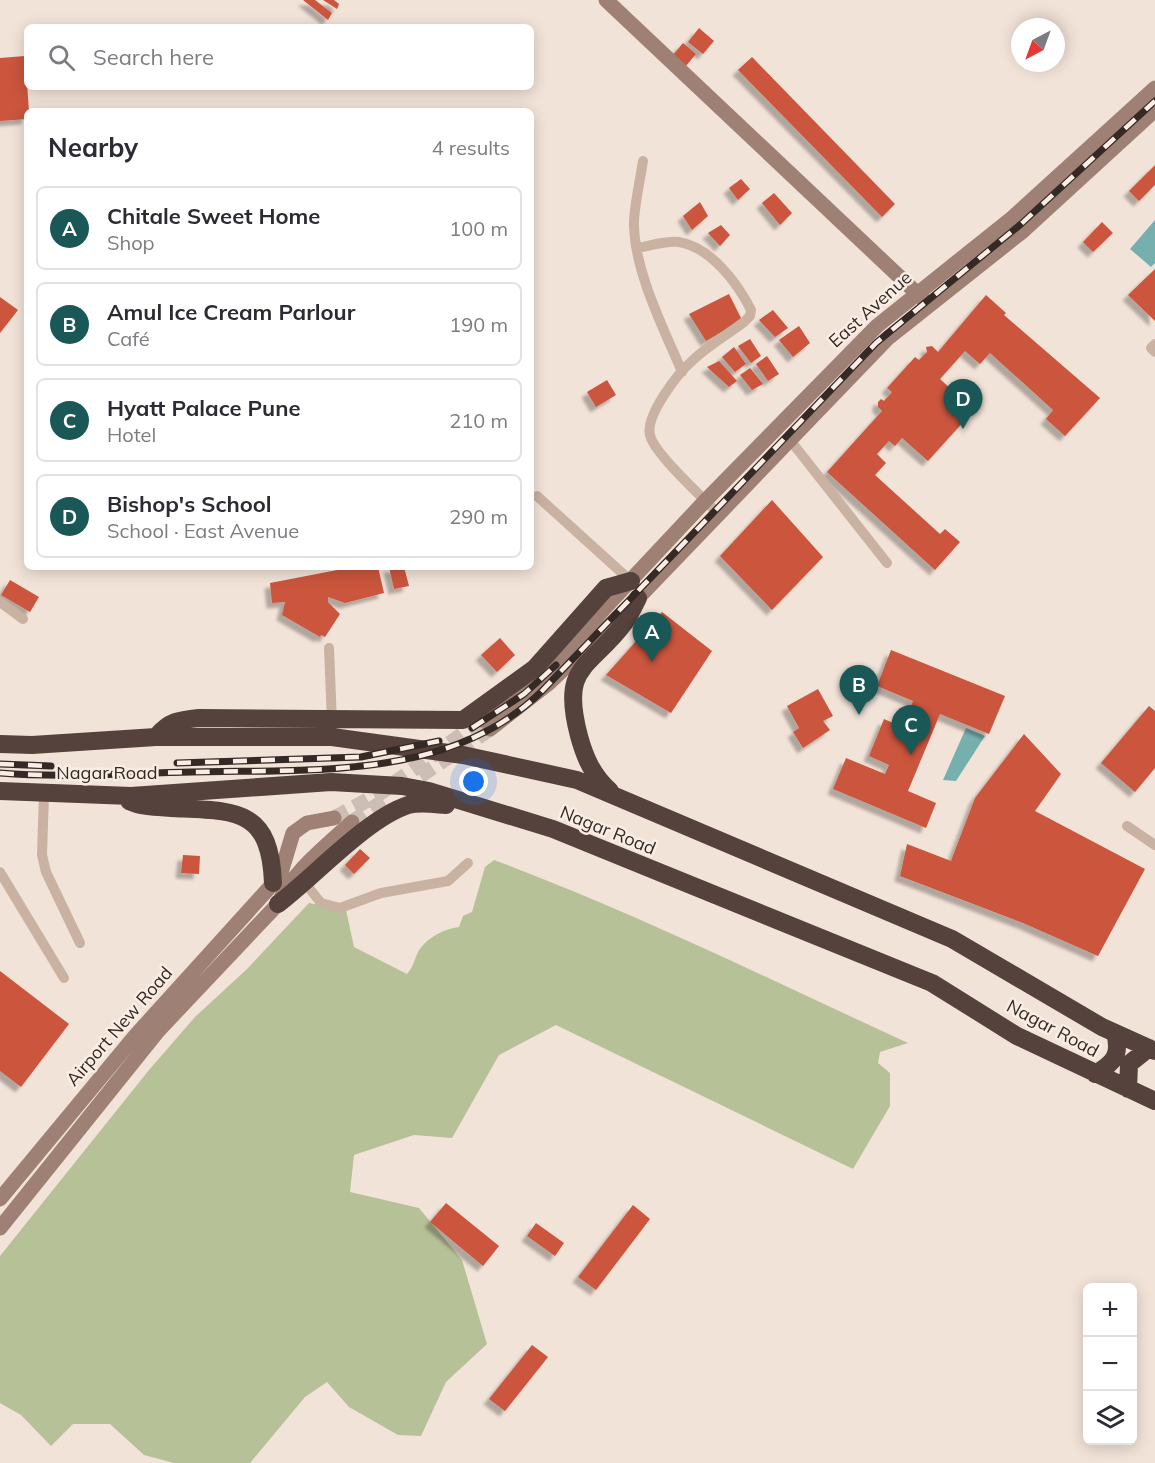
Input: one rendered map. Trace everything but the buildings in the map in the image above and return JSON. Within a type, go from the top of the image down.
[{"type":"highway","points":[[332,729],[463,720],[535,668],[606,588],[637,590],[625,622],[594,654],[573,685],[573,710],[588,765],[601,783],[614,794]]},
{"type":"highway","name":"Nagar Road","points":[[0,744],[32,745],[156,738],[165,726],[175,720],[191,718],[332,729],[577,780],[952,939],[1115,1033],[1152,1049]]},
{"type":"highway","name":"Nagar Road","points":[[0,791],[116,795],[331,782],[402,786],[553,829],[932,983],[1017,1036],[1155,1101]]},
{"type":"highway","points":[[116,795],[151,807],[224,811],[238,815],[258,828],[265,836],[272,861],[273,883]]},
{"type":"highway","points":[[278,904],[368,829],[400,809],[422,803],[480,807]]},
{"type":"highway","points":[[1095,1074],[1111,1065],[1117,1058],[1119,1047],[1115,1033]]},
{"type":"highway","points":[[1128,1089],[1126,1072],[1129,1064],[1152,1049]]},
{"type":"main road","points":[[606,0],[928,304]]},
{"type":"main road","name":"East Avenue","points":[[637,590],[706,500],[877,326],[916,292],[1012,218],[1155,88]]},
{"type":"main road","name":"East Avenue","points":[[637,590],[719,514],[888,338],[1023,231],[1155,110]]},
{"type":"main road","points":[[486,724],[637,590]]},
{"type":"main road","name":"Airport New Road","points":[[0,1199],[135,1036],[280,876],[293,833],[307,823],[334,818]]},
{"type":"main road","name":"Airport New Road","points":[[0,1228],[158,1031],[278,904],[286,886],[352,822]]},
{"type":"street","points":[[643,161],[634,222],[637,248],[650,294],[682,372]]},
{"type":"street","points":[[637,248],[676,241],[699,248],[722,269],[751,310],[750,316],[691,361],[655,409],[650,423],[650,435],[658,449],[719,514]]},
{"type":"street","points":[[1155,344],[1151,348],[1155,352]]},
{"type":"street","points":[[790,440],[887,563]]},
{"type":"street","points":[[537,496],[637,590]]},
{"type":"street","points":[[0,602],[23,619]]},
{"type":"street","points":[[329,648],[332,729]]},
{"type":"street","points":[[44,793],[42,855],[46,872],[80,943]]},
{"type":"street","points":[[1127,826],[1155,845]]},
{"type":"street","points":[[305,883],[321,903],[340,908],[381,893],[448,881],[468,863]]},
{"type":"street","points":[[0,872],[64,978]]},
{"type":"green space","points":[[494,860],[599,902],[908,1043],[880,1052],[878,1063],[890,1073],[890,1106],[853,1169],[556,1025],[499,1055],[452,1138],[414,1135],[354,1155],[350,1192],[419,1208],[462,1260],[487,1344],[446,1382],[421,1436],[398,1435],[349,1407],[327,1382],[305,1397],[250,1463],[174,1463],[144,1455],[110,1424],[73,1424],[51,1446],[21,1415],[0,1403],[0,1256],[149,1070],[195,1017],[247,969],[309,903],[346,910],[354,947],[407,974],[426,942],[442,932],[459,927],[463,916],[472,912],[485,867]]},
{"type":"water","points":[[1155,220],[1155,263],[1151,267],[1130,249]]},
{"type":"water","points":[[966,728],[985,736],[956,781],[943,780]]},
{"type":"tunnel","points":[[334,818],[379,794],[482,720]]},
{"type":"tunnel","points":[[420,776],[490,729]]},
{"type":"tunnel","points":[[352,822],[388,798]]},
{"type":"railway","points":[[0,773],[72,775],[330,769],[377,764],[422,755],[465,741],[506,720],[542,691],[876,343],[1021,224],[1155,101]]},
{"type":"railway","points":[[472,728],[524,694],[556,665]]},
{"type":"railway","points":[[177,763],[361,757],[439,741]]},
{"type":"railway","points":[[0,764],[51,766]]},
{"type":"place","name":"Bishop's School","points":[[963,429]]},
{"type":"place","name":"Chitale Sweet Home","points":[[652,662]]},
{"type":"place","name":"Amul Ice Cream Parlour","points":[[859,715]]},
{"type":"place","name":"Hyatt Palace Pune","points":[[911,755]]}]
